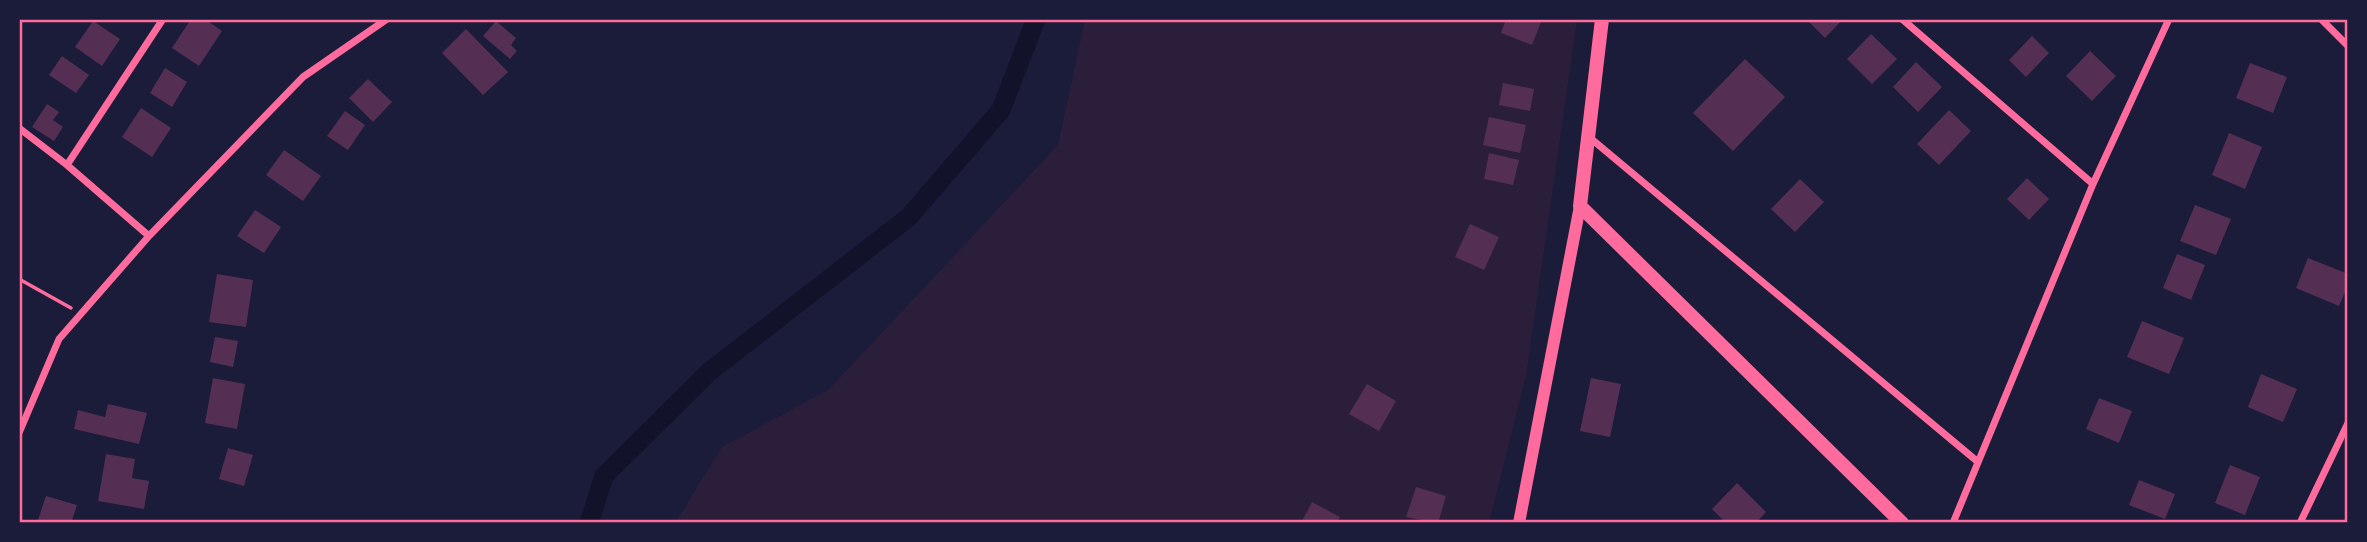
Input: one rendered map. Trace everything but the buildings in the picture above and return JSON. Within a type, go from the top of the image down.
[{"type":"main road","points":[[1602,19],[1580,206],[1902,523]]},
{"type":"street","points":[[67,165],[163,19]]},
{"type":"street","points":[[19,432],[59,339],[149,236],[303,77],[387,19]]},
{"type":"street","points":[[1902,19],[2093,184]]},
{"type":"street","points":[[1953,523],[2093,184],[2169,19]]},
{"type":"street","points":[[2321,19],[2348,46]]},
{"type":"street","points":[[19,128],[67,165],[149,236]]},
{"type":"street","points":[[1588,137],[1978,463]]},
{"type":"street","points":[[1519,523],[1580,206]]},
{"type":"street","points":[[2300,523],[2348,423]]},
{"type":"path","points":[[19,279],[82,314]]},
{"type":"shaded area","points":[[1085,19],[1577,19],[1526,376],[1489,523],[675,523],[722,447],[828,390],[1058,145]]},
{"type":"waterway","points":[[589,523],[604,476],[709,372],[909,217],[1001,110],[1036,19]]}]
